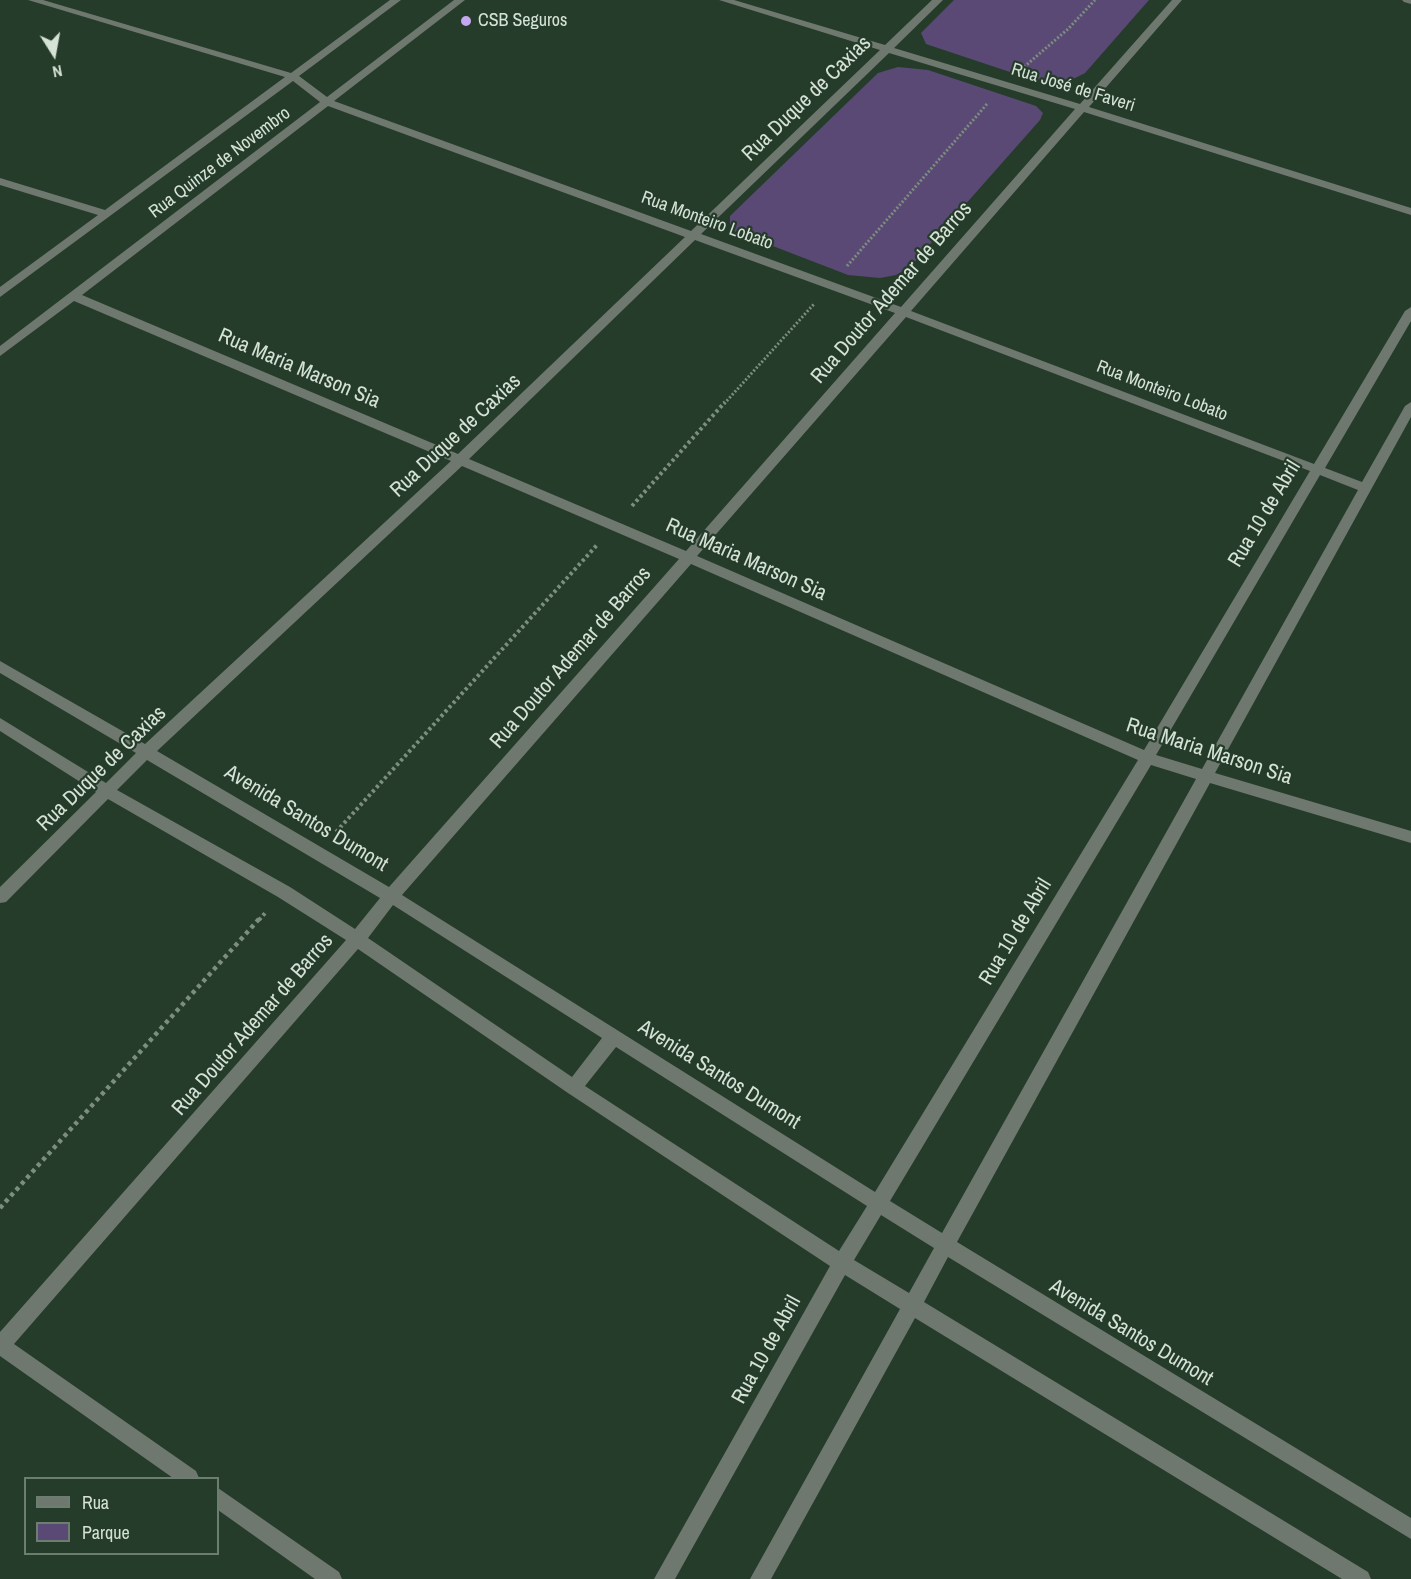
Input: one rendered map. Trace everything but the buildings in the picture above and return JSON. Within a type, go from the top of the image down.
[{"type":"street","name":"Rua Monteiro Lobato","points":[[33,0],[292,76],[327,102],[831,285],[1366,488]]},
{"type":"street","name":"Rua Quinze de Novembro","points":[[0,293],[396,0]]},
{"type":"street","name":"Rua Quinze de Novembro","points":[[0,352],[460,0]]},
{"type":"street","name":"Rua José de Faveri","points":[[724,0],[1082,108],[1411,212]]},
{"type":"street","name":"Rua Duque de Caxias","points":[[0,897],[147,751],[460,460],[938,0]]},
{"type":"street","name":"Rua Doutor Ademar de Barros","points":[[0,1345],[1177,0]]},
{"type":"street","points":[[0,181],[106,214]]},
{"type":"street","name":"Rua Maria Marson Sia","points":[[73,296],[688,557],[1147,758],[1411,837]]},
{"type":"street","name":"Rua 10 de Abril","points":[[664,1579],[842,1263],[1147,758],[1411,311]]},
{"type":"street","points":[[760,1579],[1411,406]]},
{"type":"street","name":"Avenida Santos Dumont","points":[[0,666],[391,896],[946,1246],[1411,1529]]},
{"type":"street","points":[[0,724],[108,791],[284,892],[357,939],[574,1088],[842,1263],[1361,1579]]},
{"type":"street","points":[[574,1088],[614,1036]]},
{"type":"street","points":[[0,1345],[186,1477]]},
{"type":"street","points":[[219,1499],[332,1579]]},
{"type":"path","points":[[318,852],[831,285],[1004,84],[1068,29],[1095,0]]},
{"type":"path","points":[[0,1208],[284,892]]},
{"type":"green space","points":[[954,0],[1149,0],[1085,73],[1073,79],[1060,81],[1031,79],[926,44],[921,33]]},
{"type":"green space","points":[[898,67],[928,70],[1036,106],[1043,113],[1040,120],[910,267],[896,275],[880,278],[848,275],[734,231],[730,225],[730,216],[878,73]]},
{"type":"place","name":"CSB Seguros","points":[[466,21]]}]
